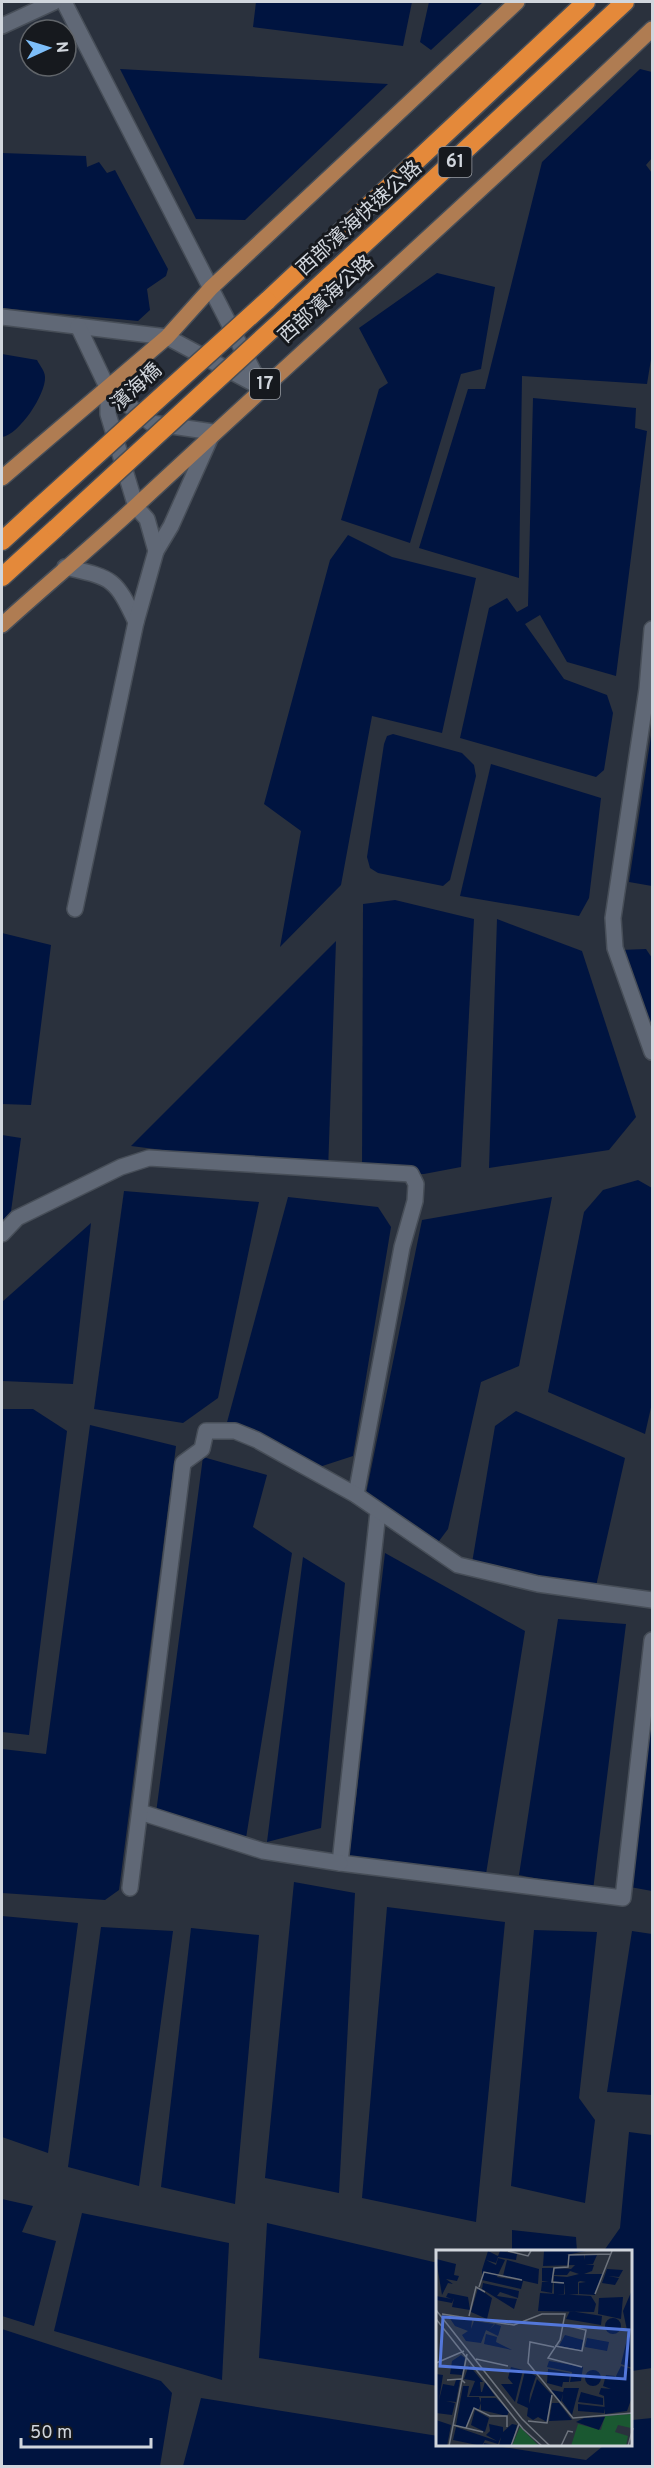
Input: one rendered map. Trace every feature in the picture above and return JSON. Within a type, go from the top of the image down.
[{"type":"highway","name":"西部濱海快速公路","points":[[267,301],[586,2]]},
{"type":"highway","name":"西部濱海快速公路","points":[[2,577],[625,2]]},
{"type":"highway","name":"濱海橋","points":[[2,541],[267,301]]},
{"type":"main road","points":[[2,478],[167,337],[211,288],[517,2]]},
{"type":"main road","name":"西部濱海公路","points":[[2,625],[65,567],[136,507],[213,432],[522,153],[652,29]]},
{"type":"street","points":[[2,26],[54,2]]},
{"type":"street","points":[[64,2],[262,388]]},
{"type":"street","points":[[2,317],[167,337],[262,388]]},
{"type":"street","points":[[78,326],[108,389],[108,414],[136,507],[147,519],[156,551]]},
{"type":"street","points":[[75,909],[136,622],[156,551],[171,526],[213,432],[151,423],[108,389]]},
{"type":"street","points":[[65,567],[107,576],[124,597],[136,622]]},
{"type":"street","points":[[652,629],[647,688],[613,918],[615,948],[652,1052]]},
{"type":"street","points":[[2,1234],[17,1218],[121,1167],[148,1158],[411,1174],[416,1184],[415,1202],[402,1247],[356,1495]]},
{"type":"street","points":[[130,1888],[183,1463],[202,1449],[206,1431],[235,1431],[257,1440],[356,1495],[458,1565],[538,1584],[652,1600]]},
{"type":"street","points":[[340,1863],[378,1512]]},
{"type":"street","points":[[140,1812],[263,1851],[340,1863],[623,1898],[652,1640]]},
{"type":"water","points":[[256,2],[412,2],[403,46],[253,27]]},
{"type":"water","points":[[429,2],[483,2],[431,50],[420,42]]},
{"type":"water","points":[[120,69],[388,84],[245,220],[196,219]]},
{"type":"water","points":[[640,69],[652,72],[652,158],[646,165],[652,173],[652,353],[647,384],[522,376],[519,578],[419,548],[468,389],[485,389],[542,162]]},
{"type":"water","points":[[2,153],[86,156],[87,167],[99,162],[107,173],[115,170],[168,269],[166,276],[147,289],[150,310],[138,321],[2,308]]},
{"type":"water","points":[[437,273],[495,287],[481,369],[461,374],[410,543],[341,520],[379,389],[388,383],[359,328]]},
{"type":"water","points":[[2,354],[37,360],[45,377],[41,393],[30,413],[9,435],[2,437]]},
{"type":"water","points":[[533,398],[636,408],[635,428],[647,431],[616,676],[567,662],[540,615],[525,624],[564,679],[607,695],[613,713],[604,770],[596,777],[460,738],[489,608],[507,598],[517,612],[528,606]]},
{"type":"water","points":[[348,535],[392,557],[476,578],[442,733],[372,716],[341,885],[280,947],[301,831],[264,804],[330,560]]},
{"type":"water","points":[[652,729],[652,886],[629,882]]},
{"type":"water","points":[[393,734],[462,753],[474,765],[476,776],[450,880],[443,886],[378,873],[370,868],[367,857],[384,744],[387,736]]},
{"type":"water","points":[[491,764],[601,798],[589,898],[579,916],[460,896]]},
{"type":"water","points":[[395,900],[474,919],[461,1167],[424,1174],[362,1174],[363,904]]},
{"type":"water","points":[[497,919],[582,951],[636,1117],[609,1150],[489,1168]]},
{"type":"water","points":[[2,933],[51,945],[31,1105],[2,1104]]},
{"type":"water","points":[[336,941],[328,1171],[131,1146]]},
{"type":"water","points":[[646,949],[652,958],[652,1037],[620,950]]},
{"type":"water","points":[[2,1135],[21,1138],[9,1226],[2,1234]]},
{"type":"water","points":[[638,1180],[652,1188],[652,1403],[645,1434],[548,1392],[584,1212],[603,1190]]},
{"type":"water","points":[[124,1191],[259,1202],[218,1398],[183,1423],[94,1409]]},
{"type":"water","points":[[288,1197],[378,1207],[391,1227],[353,1456],[310,1470],[226,1426]]},
{"type":"water","points":[[552,1197],[519,1366],[481,1382],[448,1529],[433,1549],[366,1494],[422,1220]]},
{"type":"water","points":[[91,1223],[73,1384],[2,1381],[2,1302]]},
{"type":"water","points":[[2,1409],[33,1409],[67,1431],[29,1735],[2,1732]]},
{"type":"water","points":[[516,1411],[625,1458],[596,1586],[472,1563],[495,1426]]},
{"type":"water","points":[[90,1425],[176,1446],[119,1890],[105,1900],[2,1893],[2,1749],[46,1754]]},
{"type":"water","points":[[203,1457],[267,1475],[253,1527],[292,1553],[246,1838],[156,1813]]},
{"type":"water","points":[[385,1553],[525,1631],[486,1874],[349,1858]]},
{"type":"water","points":[[303,1557],[345,1583],[321,1828],[267,1842]]},
{"type":"water","points":[[558,1619],[626,1624],[593,1890],[519,1875]]},
{"type":"water","points":[[652,1711],[652,1891],[630,1887]]},
{"type":"water","points":[[294,1882],[355,1893],[339,2193],[265,2178]]},
{"type":"water","points":[[387,1907],[505,1922],[476,2222],[362,2198]]},
{"type":"water","points":[[2,1916],[78,1923],[48,2153],[2,2137]]},
{"type":"water","points":[[101,1927],[173,1931],[139,2186],[68,2167]]},
{"type":"water","points":[[191,1928],[259,1935],[235,2204],[161,2187]]},
{"type":"water","points":[[534,1930],[597,1932],[579,2098],[595,2120],[585,2203],[511,2186]]},
{"type":"water","points":[[632,1931],[652,1934],[652,2095],[607,2092]]},
{"type":"water","points":[[629,2132],[652,2135],[652,2368],[633,2371],[633,2250],[604,2250],[620,2228]]},
{"type":"water","points":[[2,2199],[33,2206],[22,2232],[56,2241],[34,2326],[2,2316]]},
{"type":"water","points":[[82,2213],[229,2243],[222,2380],[54,2331]]},
{"type":"water","points":[[267,2223],[436,2263],[436,2386],[259,2358]]},
{"type":"water","points":[[512,2230],[576,2237],[577,2250],[512,2250]]},
{"type":"water","points":[[2,2329],[161,2381],[172,2393],[160,2466],[2,2466]]},
{"type":"water","points":[[201,2398],[436,2436],[436,2447],[502,2447],[586,2460],[602,2447],[633,2447],[633,2420],[652,2418],[652,2466],[183,2466]]}]
